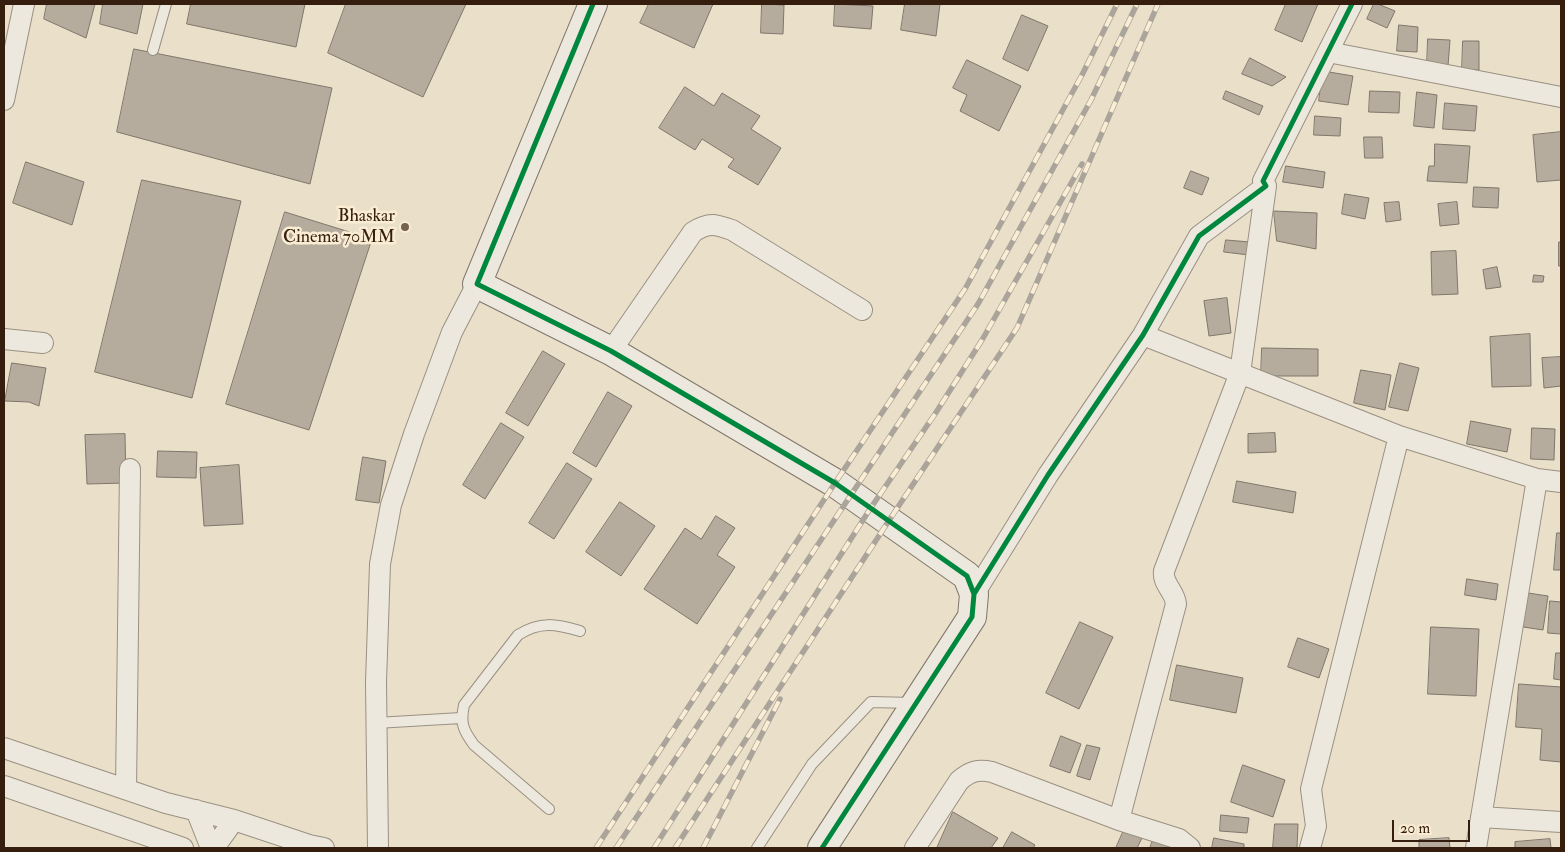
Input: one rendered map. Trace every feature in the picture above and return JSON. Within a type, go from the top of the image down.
[{"type":"street","points":[[4,100],[24,4]]},
{"type":"street","points":[[378,848],[376,682],[380,564],[390,505],[452,332],[477,284],[593,4]]},
{"type":"street","points":[[1119,820],[1176,604],[1174,593],[1163,577],[1164,571],[1240,373],[1266,186],[1263,180],[1352,4]]},
{"type":"street","points":[[1328,52],[1561,98]]},
{"type":"street","points":[[974,594],[1048,475],[1143,335],[1199,236],[1266,186]]},
{"type":"street","points":[[611,351],[693,232],[705,225],[732,230],[862,310]]},
{"type":"street","points":[[477,284],[611,351],[835,483],[967,576],[974,594],[972,617],[822,848]]},
{"type":"street","points":[[1143,335],[1400,436],[1537,479],[1561,482]]},
{"type":"street","points":[[4,339],[43,343]]},
{"type":"street","points":[[1310,848],[1316,826],[1311,789],[1400,436]]},
{"type":"street","points":[[126,789],[130,469]]},
{"type":"street","points":[[1476,848],[1537,479]]},
{"type":"street","points":[[4,748],[166,803],[234,820],[309,845],[324,848]]},
{"type":"street","points":[[915,848],[959,781],[967,773],[974,770],[992,772],[1119,820],[1179,838],[1190,848]]},
{"type":"street","points":[[4,786],[183,848]]},
{"type":"street","points":[[196,810],[212,848],[234,820]]},
{"type":"street","points":[[1481,817],[1561,822]]},
{"type":"lane","points":[[153,50],[166,4]]},
{"type":"lane","points":[[549,809],[474,744],[465,732],[461,718],[464,705],[518,635],[529,628],[543,625],[561,625],[580,631]]},
{"type":"lane","points":[[757,848],[812,764],[871,702],[915,703]]},
{"type":"lane","points":[[376,723],[461,718]]},
{"type":"building","points":[[47,4],[95,4],[86,38],[44,19]]},
{"type":"building","points":[[103,4],[143,4],[137,34],[100,24]]},
{"type":"building","points":[[191,4],[305,4],[296,47],[187,24]]},
{"type":"building","points":[[346,4],[466,4],[423,97],[328,53]]},
{"type":"building","points":[[649,4],[713,4],[694,48],[640,23]]},
{"type":"building","points":[[762,4],[784,5],[783,34],[761,33]]},
{"type":"building","points":[[835,4],[873,6],[871,29],[834,26]]},
{"type":"building","points":[[905,4],[940,4],[936,36],[901,30]]},
{"type":"building","points":[[1286,4],[1318,4],[1302,42],[1275,30]]},
{"type":"building","points":[[1374,4],[1395,11],[1387,28],[1367,19]]},
{"type":"building","points":[[1022,15],[1048,26],[1028,71],[1003,59]]},
{"type":"building","points":[[1399,25],[1418,27],[1417,52],[1397,51]]},
{"type":"building","points":[[1428,39],[1450,40],[1448,66],[1427,65]]},
{"type":"building","points":[[1463,41],[1479,41],[1479,70],[1462,70]]},
{"type":"building","points":[[134,49],[332,88],[310,184],[117,132]]},
{"type":"building","points":[[1250,58],[1286,77],[1272,86],[1242,74]]},
{"type":"building","points":[[967,60],[1021,86],[999,131],[960,111],[967,95],[953,88]]},
{"type":"building","points":[[1323,71],[1353,76],[1348,105],[1319,101]]},
{"type":"building","points":[[685,87],[714,106],[722,93],[760,116],[751,129],[781,148],[758,185],[728,167],[734,159],[702,139],[695,150],[659,128]]},
{"type":"building","points":[[1226,91],[1263,106],[1259,115],[1223,99]]},
{"type":"building","points":[[1370,91],[1400,92],[1399,113],[1369,112]]},
{"type":"building","points":[[1417,92],[1437,95],[1434,128],[1414,126]]},
{"type":"building","points":[[1445,103],[1477,106],[1475,131],[1443,129]]},
{"type":"building","points":[[1315,116],[1341,118],[1340,136],[1314,135]]},
{"type":"building","points":[[1561,132],[1561,180],[1537,182],[1533,135]]},
{"type":"building","points":[[1364,137],[1382,137],[1383,158],[1365,158]]},
{"type":"building","points":[[1435,144],[1470,146],[1467,183],[1427,181],[1429,166],[1434,166]]},
{"type":"building","points":[[26,162],[84,182],[72,225],[13,203]]},
{"type":"building","points":[[1286,166],[1325,172],[1323,188],[1283,182]]},
{"type":"building","points":[[1191,171],[1209,178],[1202,195],[1184,188]]},
{"type":"building","points":[[142,180],[241,201],[192,398],[95,372]]},
{"type":"building","points":[[1474,187],[1499,188],[1498,208],[1473,207]]},
{"type":"building","points":[[1345,194],[1369,198],[1365,219],[1342,214]]},
{"type":"building","points":[[1399,202],[1401,220],[1386,222],[1384,203]]},
{"type":"building","points":[[1457,202],[1459,224],[1440,226],[1438,204]]},
{"type":"building","points":[[1274,211],[1317,213],[1316,249],[1277,241]]},
{"type":"building","points":[[285,212],[372,239],[309,430],[226,404]]},
{"type":"building","points":[[1226,240],[1250,242],[1249,255],[1224,252]]},
{"type":"building","points":[[1559,242],[1561,242],[1561,266],[1559,266]]},
{"type":"building","points":[[1456,251],[1458,294],[1432,295],[1431,252]]},
{"type":"building","points":[[1497,267],[1501,287],[1486,289],[1483,270]]},
{"type":"building","points":[[1534,275],[1544,276],[1543,282],[1533,282]]},
{"type":"building","points":[[1227,298],[1231,333],[1209,336],[1204,301]]},
{"type":"building","points":[[1530,334],[1531,386],[1492,387],[1490,337]]},
{"type":"building","points":[[1262,348],[1318,349],[1318,376],[1261,376]]},
{"type":"building","points":[[543,351],[565,364],[528,426],[506,413]]},
{"type":"building","points":[[1561,357],[1561,386],[1544,388],[1542,358]]},
{"type":"building","points":[[12,363],[46,368],[39,406],[29,402],[5,401]]},
{"type":"building","points":[[1400,363],[1419,368],[1408,411],[1389,407]]},
{"type":"building","points":[[1361,370],[1391,375],[1385,410],[1354,403]]},
{"type":"building","points":[[608,392],[632,406],[596,467],[573,453]]},
{"type":"building","points":[[1471,421],[1511,429],[1507,452],[1467,444]]},
{"type":"building","points":[[501,423],[524,437],[485,499],[463,485]]},
{"type":"building","points":[[1532,428],[1555,429],[1554,460],[1531,459]]},
{"type":"building","points":[[1275,433],[1276,452],[1248,453],[1248,434]]},
{"type":"building","points":[[125,434],[126,483],[87,484],[85,435]]},
{"type":"building","points":[[158,451],[197,452],[196,478],[157,477]]},
{"type":"building","points":[[363,457],[386,461],[379,503],[356,500]]},
{"type":"building","points":[[567,463],[592,479],[554,539],[529,523]]},
{"type":"building","points":[[239,465],[243,524],[204,526],[200,468]]},
{"type":"building","points":[[1237,481],[1296,492],[1293,513],[1233,502]]},
{"type":"building","points":[[620,502],[655,526],[621,576],[586,552]]},
{"type":"building","points":[[716,516],[735,528],[717,555],[735,567],[697,624],[644,589],[685,528],[701,539]]},
{"type":"building","points":[[1557,533],[1561,533],[1561,570],[1554,570]]},
{"type":"building","points":[[1467,579],[1498,584],[1496,600],[1465,595]]},
{"type":"building","points":[[1528,593],[1548,596],[1543,630],[1523,627]]},
{"type":"building","points":[[1550,601],[1561,602],[1561,634],[1548,633]]},
{"type":"building","points":[[1080,622],[1113,637],[1079,709],[1046,693]]},
{"type":"building","points":[[1431,627],[1479,629],[1476,696],[1428,694]]},
{"type":"building","points":[[1298,638],[1329,649],[1319,678],[1288,667]]},
{"type":"building","points":[[1556,653],[1561,653],[1561,680],[1554,679]]},
{"type":"building","points":[[1177,665],[1243,678],[1236,713],[1170,700]]},
{"type":"building","points":[[1519,684],[1561,687],[1561,762],[1540,760],[1542,729],[1516,727]]},
{"type":"building","points":[[1061,736],[1081,744],[1070,773],[1050,766]]},
{"type":"building","points":[[1087,745],[1100,748],[1090,780],[1077,776]]},
{"type":"building","points":[[1243,765],[1285,780],[1273,817],[1231,802]]},
{"type":"building","points":[[953,812],[998,838],[991,848],[937,848]]},
{"type":"building","points":[[1221,815],[1249,818],[1247,833],[1220,831]]},
{"type":"building","points":[[1275,824],[1298,824],[1297,848],[1273,848]]},
{"type":"building","points":[[1124,830],[1142,838],[1137,848],[1116,848]]},
{"type":"building","points":[[1012,832],[1035,845],[1033,848],[1003,848]]},
{"type":"building","points":[[1214,838],[1244,844],[1244,848],[1212,848]]},
{"type":"building","points":[[1449,838],[1450,848],[1419,848],[1419,840]]},
{"type":"building","points":[[1550,839],[1551,848],[1515,848],[1515,842]]},
{"type":"building","points":[[1153,840],[1178,848],[1150,848]]},
{"type":"railway","points":[[596,848],[835,483],[965,289],[1083,73],[1117,4]]},
{"type":"railway","points":[[616,848],[978,304],[1091,100],[1137,4]]},
{"type":"railway","points":[[675,848],[1017,328],[1158,4]]},
{"type":"railway","points":[[654,848],[870,509],[935,414],[982,340],[1082,164]]},
{"type":"railway","points":[[703,848],[780,699]]},
{"type":"cycle path","points":[[593,4],[477,284],[611,351],[835,483],[967,576],[974,594],[972,617],[822,848]]},
{"type":"cycle path","points":[[974,594],[1048,475],[1143,335],[1199,236],[1266,186],[1263,181],[1352,4]]},
{"type":"place","name":"Bhaskar Cinema 70MM","points":[[405,227]]}]
